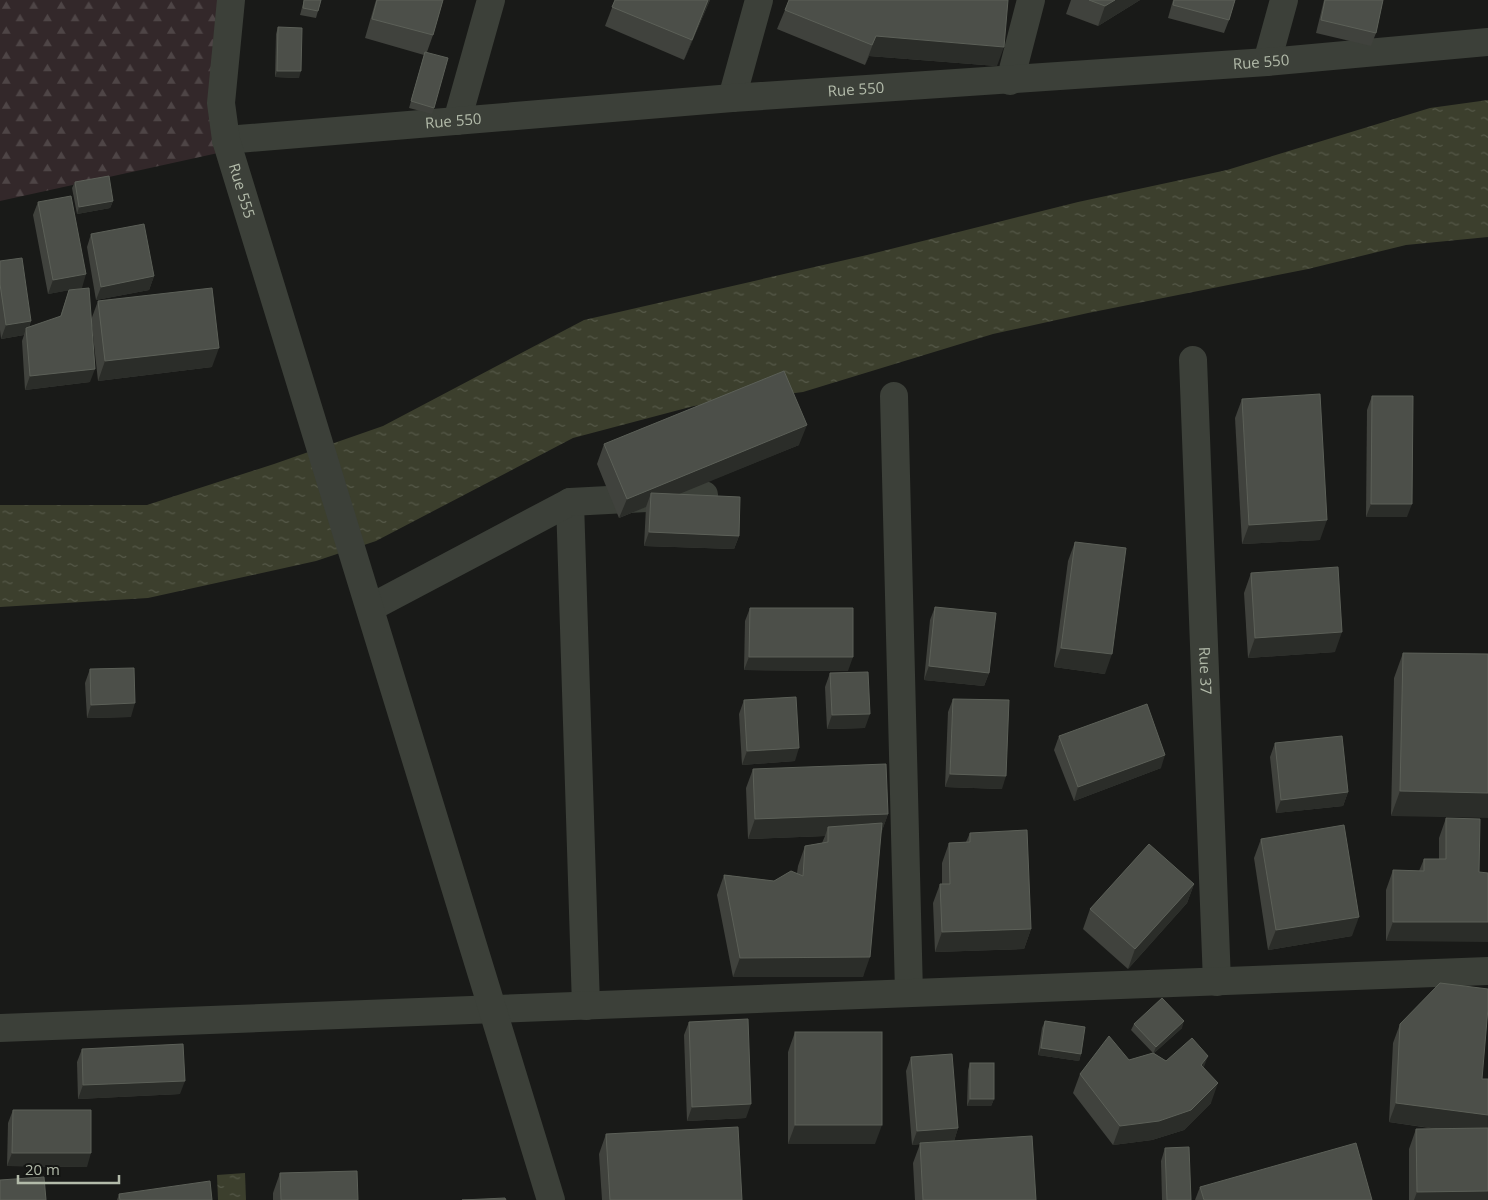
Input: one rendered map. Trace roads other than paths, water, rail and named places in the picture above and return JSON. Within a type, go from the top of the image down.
[{"type":"street","name":"Rue 555","points":[[231,0],[221,103],[226,140],[551,1200]]},
{"type":"street","points":[[457,121],[491,0]]},
{"type":"street","points":[[732,98],[758,0]]},
{"type":"street","points":[[1010,81],[1031,0]]},
{"type":"street","points":[[1267,62],[1284,0]]},
{"type":"street","name":"Rue 550","points":[[226,140],[732,98],[1010,81],[1267,62],[1488,42]]},
{"type":"street","name":"Rue 37","points":[[1193,360],[1217,982]]},
{"type":"street","points":[[894,396],[909,994]]},
{"type":"street","points":[[370,608],[570,502],[704,494]]},
{"type":"street","points":[[570,502],[586,1006]]},
{"type":"street","points":[[0,1028],[1488,971]]},
{"type":"water","points":[[1488,100],[1488,237],[1406,245],[1308,269],[1088,313],[993,334],[803,392],[694,406],[573,438],[376,541],[316,561],[148,598],[0,607],[0,505],[147,505],[383,426],[584,320],[867,255],[1078,202],[1227,170],[1430,108]]},
{"type":"water","points":[[245,1173],[246,1200],[218,1200],[217,1175]]}]
